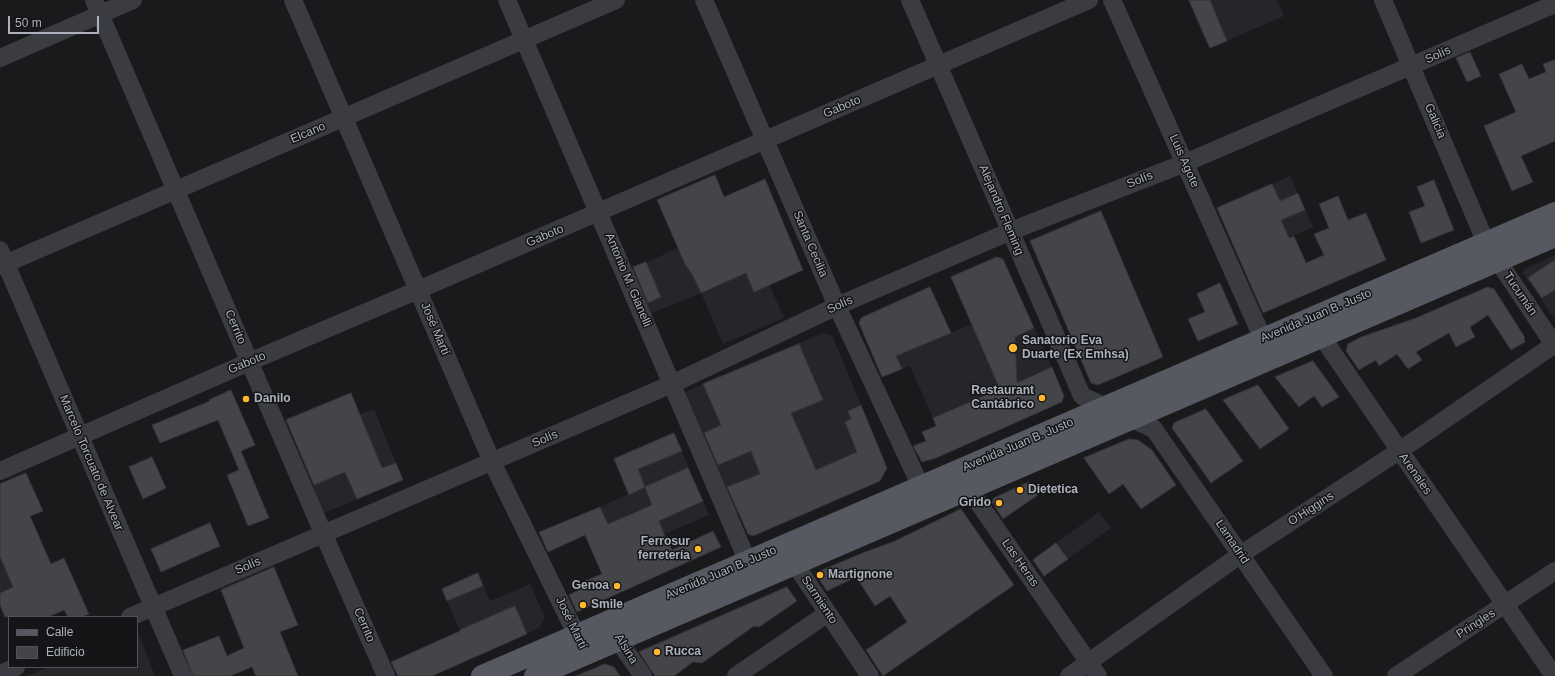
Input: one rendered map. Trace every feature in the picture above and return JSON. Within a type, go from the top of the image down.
[{"type":"main road","name":"Avenida Juan B. Justo","points":[[535,676],[586,654],[614,631],[748,562],[1106,407],[1258,330],[1486,243],[1555,213]]},
{"type":"main road","name":"Avenida Juan B. Justo","points":[[482,676],[576,635],[614,631],[795,564],[1555,236]]},
{"type":"street","points":[[0,58],[97,7],[133,0]]},
{"type":"street","name":"José Martí","points":[[293,0],[492,462],[586,654]]},
{"type":"street","name":"Antonio M. Gianelli","points":[[507,0],[748,562]]},
{"type":"street","name":"Santa Cecilia","points":[[704,0],[837,306],[921,486]]},
{"type":"street","name":"Alejandro Fleming","points":[[910,0],[1082,396],[1131,419]]},
{"type":"street","name":"Gaboto","points":[[0,471],[1089,0]]},
{"type":"street","name":"Luis Agote","points":[[1112,0],[1258,330]]},
{"type":"street","name":"Galicia","points":[[1383,0],[1486,243]]},
{"type":"street","name":"Elcano","points":[[2,260],[176,190],[524,40],[608,1]]},
{"type":"street","name":"Solís","points":[[132,616],[672,384],[837,306],[1010,231],[1184,163],[1555,4]]},
{"type":"street","name":"Cerrito","points":[[97,7],[249,362],[386,676]]},
{"type":"street","name":"Tucumán","points":[[1486,243],[1555,345]]},
{"type":"street","name":"Marcelo Torcuato de Alvear","points":[[2,260],[183,676]]},
{"type":"street","points":[[1258,330],[1322,337]]},
{"type":"street","name":"Arenales","points":[[1322,337],[1554,676]]},
{"type":"street","name":"O'Higgins","points":[[1069,676],[1093,669],[1240,555],[1399,451],[1555,345]]},
{"type":"street","name":"Lamadrid","points":[[1131,419],[1154,429],[1324,676]]},
{"type":"street","points":[[921,486],[969,489]]},
{"type":"street","name":"Las Heras","points":[[969,489],[1093,669]]},
{"type":"street","name":"Sarmiento","points":[[748,562],[795,564],[870,676]]},
{"type":"street","name":"Pringles","points":[[1396,676],[1555,571]]},
{"type":"street","points":[[736,676],[828,613]]},
{"type":"street","name":"Alsina","points":[[614,631],[643,676]]},
{"type":"street","points":[[0,674],[14,668]]},
{"type":"shaded area","points":[[1189,0],[1277,0],[1284,16],[1210,48]]},
{"type":"shaded area","points":[[715,175],[724,197],[765,179],[803,270],[769,284],[784,318],[723,344],[701,293],[650,314],[631,269],[678,248],[657,200]]},
{"type":"shaded area","points":[[1290,176],[1313,227],[1239,259],[1217,208]]},
{"type":"shaded area","points":[[1555,255],[1555,317],[1553,317],[1523,273],[1525,269]]},
{"type":"shaded area","points":[[997,257],[1003,259],[1052,367],[1035,414],[1000,389],[933,418],[910,366],[882,377],[859,323],[861,318],[930,287],[950,333],[972,324],[951,277]]},
{"type":"shaded area","points":[[823,333],[832,335],[877,444],[816,470],[830,503],[799,517],[787,491],[735,514],[685,397],[687,391]]},
{"type":"shaded area","points":[[351,393],[360,414],[374,409],[403,480],[324,513],[286,420]]},
{"type":"shaded area","points":[[674,433],[709,515],[646,542],[634,513],[608,524],[600,507],[629,494],[614,459]]},
{"type":"shaded area","points":[[1099,512],[1111,528],[1044,576],[1033,560]]},
{"type":"shaded area","points":[[0,557],[13,587],[0,592]]},
{"type":"shaded area","points":[[478,573],[490,601],[530,584],[545,617],[539,628],[472,658],[442,589]]},
{"type":"shaded area","points":[[138,632],[155,676],[27,676],[46,668],[138,668]]},
{"type":"building","points":[[1189,0],[1210,0],[1227,41],[1210,48]]},
{"type":"building","points":[[1470,52],[1481,76],[1467,82],[1456,58]]},
{"type":"building","points":[[1555,60],[1555,141],[1521,156],[1533,182],[1512,191],[1484,126],[1516,112],[1499,74],[1522,64],[1529,79],[1546,72],[1543,64]]},
{"type":"building","points":[[715,175],[724,197],[765,179],[803,270],[754,292],[746,273],[701,293],[693,276],[685,264],[657,200]]},
{"type":"building","points":[[1434,180],[1454,230],[1421,243],[1409,212],[1425,206],[1417,187]]},
{"type":"building","points":[[1272,184],[1280,201],[1298,193],[1305,210],[1281,220],[1289,238],[1294,236],[1306,263],[1324,255],[1314,234],[1329,228],[1319,204],[1338,196],[1348,220],[1366,213],[1386,260],[1263,313],[1217,208]]},
{"type":"building","points":[[1101,211],[1163,357],[1098,385],[1091,383],[1030,241]]},
{"type":"building","points":[[997,257],[1003,259],[1034,328],[1015,337],[1017,383],[1052,367],[1064,396],[1062,402],[936,458],[922,462],[913,446],[926,441],[922,432],[936,426],[933,418],[1000,389],[951,277]]},
{"type":"building","points":[[1555,260],[1555,290],[1542,298],[1528,278]]},
{"type":"building","points":[[646,262],[661,297],[648,303],[633,267]]},
{"type":"building","points":[[1220,283],[1238,324],[1198,341],[1188,319],[1205,312],[1197,294]]},
{"type":"building","points":[[930,287],[951,333],[896,356],[902,369],[882,377],[859,323],[861,318]]},
{"type":"building","points":[[1488,287],[1494,289],[1524,336],[1525,342],[1511,350],[1488,315],[1470,327],[1475,337],[1456,347],[1449,333],[1416,352],[1422,360],[1408,369],[1397,354],[1379,366],[1376,360],[1359,370],[1346,351],[1348,344],[1361,337],[1416,318]]},
{"type":"building","points":[[799,344],[823,400],[791,413],[816,470],[857,452],[845,422],[851,419],[848,411],[861,405],[887,468],[880,481],[753,536],[748,534],[727,487],[760,474],[751,451],[718,465],[704,433],[721,425],[703,384]]},
{"type":"building","points":[[1313,361],[1339,397],[1322,407],[1314,396],[1299,407],[1275,377]]},
{"type":"building","points":[[1258,385],[1289,429],[1260,449],[1223,400]]},
{"type":"building","points":[[231,390],[255,445],[241,451],[269,518],[248,526],[227,475],[239,470],[218,420],[160,443],[152,425],[210,401],[209,400]]},
{"type":"building","points":[[351,393],[382,468],[396,463],[403,480],[357,499],[345,472],[314,485],[286,420]]},
{"type":"building","points":[[1206,409],[1243,461],[1211,483],[1172,428],[1174,423]]},
{"type":"building","points":[[674,433],[682,451],[638,469],[645,487],[629,495],[614,459]]},
{"type":"building","points":[[1129,439],[1138,440],[1152,450],[1176,485],[1141,509],[1123,484],[1109,494],[1084,458]]},
{"type":"building","points":[[152,457],[166,488],[143,499],[129,467]]},
{"type":"building","points":[[688,468],[703,501],[659,521],[664,534],[672,550],[713,531],[721,547],[577,612],[569,595],[587,586],[585,581],[602,574],[585,535],[548,552],[539,532],[600,507],[608,524],[634,513],[652,505],[645,487]]},
{"type":"building","points":[[26,473],[43,511],[30,516],[51,564],[64,558],[89,614],[84,616],[67,616],[64,610],[50,616],[5,617],[0,605],[0,593],[13,587],[0,557],[0,484]]},
{"type":"building","points":[[1029,482],[1038,495],[1003,519],[992,502],[994,498]]},
{"type":"building","points":[[961,509],[1014,585],[883,676],[866,650],[907,622],[890,596],[875,606],[856,577],[827,591],[815,573],[895,541]]},
{"type":"building","points":[[210,523],[220,546],[161,572],[151,549]]},
{"type":"building","points":[[1056,543],[1068,559],[1044,576],[1033,560]]},
{"type":"building","points":[[274,567],[298,625],[280,632],[298,676],[256,676],[252,667],[230,676],[193,676],[183,650],[219,636],[227,656],[244,648],[221,590]]},
{"type":"building","points":[[478,573],[483,586],[447,601],[442,589]]},
{"type":"building","points":[[787,587],[797,601],[759,627],[754,626],[702,663],[693,662],[674,676],[655,676],[639,652]]},
{"type":"building","points":[[515,606],[527,634],[432,676],[398,676],[391,662]]},
{"type":"building","points":[[605,664],[614,667],[620,676],[576,676]]},
{"type":"place","name":"Sanatorio Eva Duarte (Ex Emhsa)","points":[[1013,348]]},
{"type":"place","name":"Restaurant Cantábrico","points":[[1042,398]]},
{"type":"place","name":"Danilo","points":[[246,399]]},
{"type":"place","name":"Dietetica","points":[[1020,490]]},
{"type":"place","name":"Grido","points":[[999,503]]},
{"type":"place","name":"Ferrosur ferretería","points":[[698,549]]},
{"type":"place","name":"Martignone","points":[[820,575]]},
{"type":"place","name":"Genoa","points":[[617,586]]},
{"type":"place","name":"Smile","points":[[583,605]]},
{"type":"place","name":"Rucca","points":[[657,652]]}]
